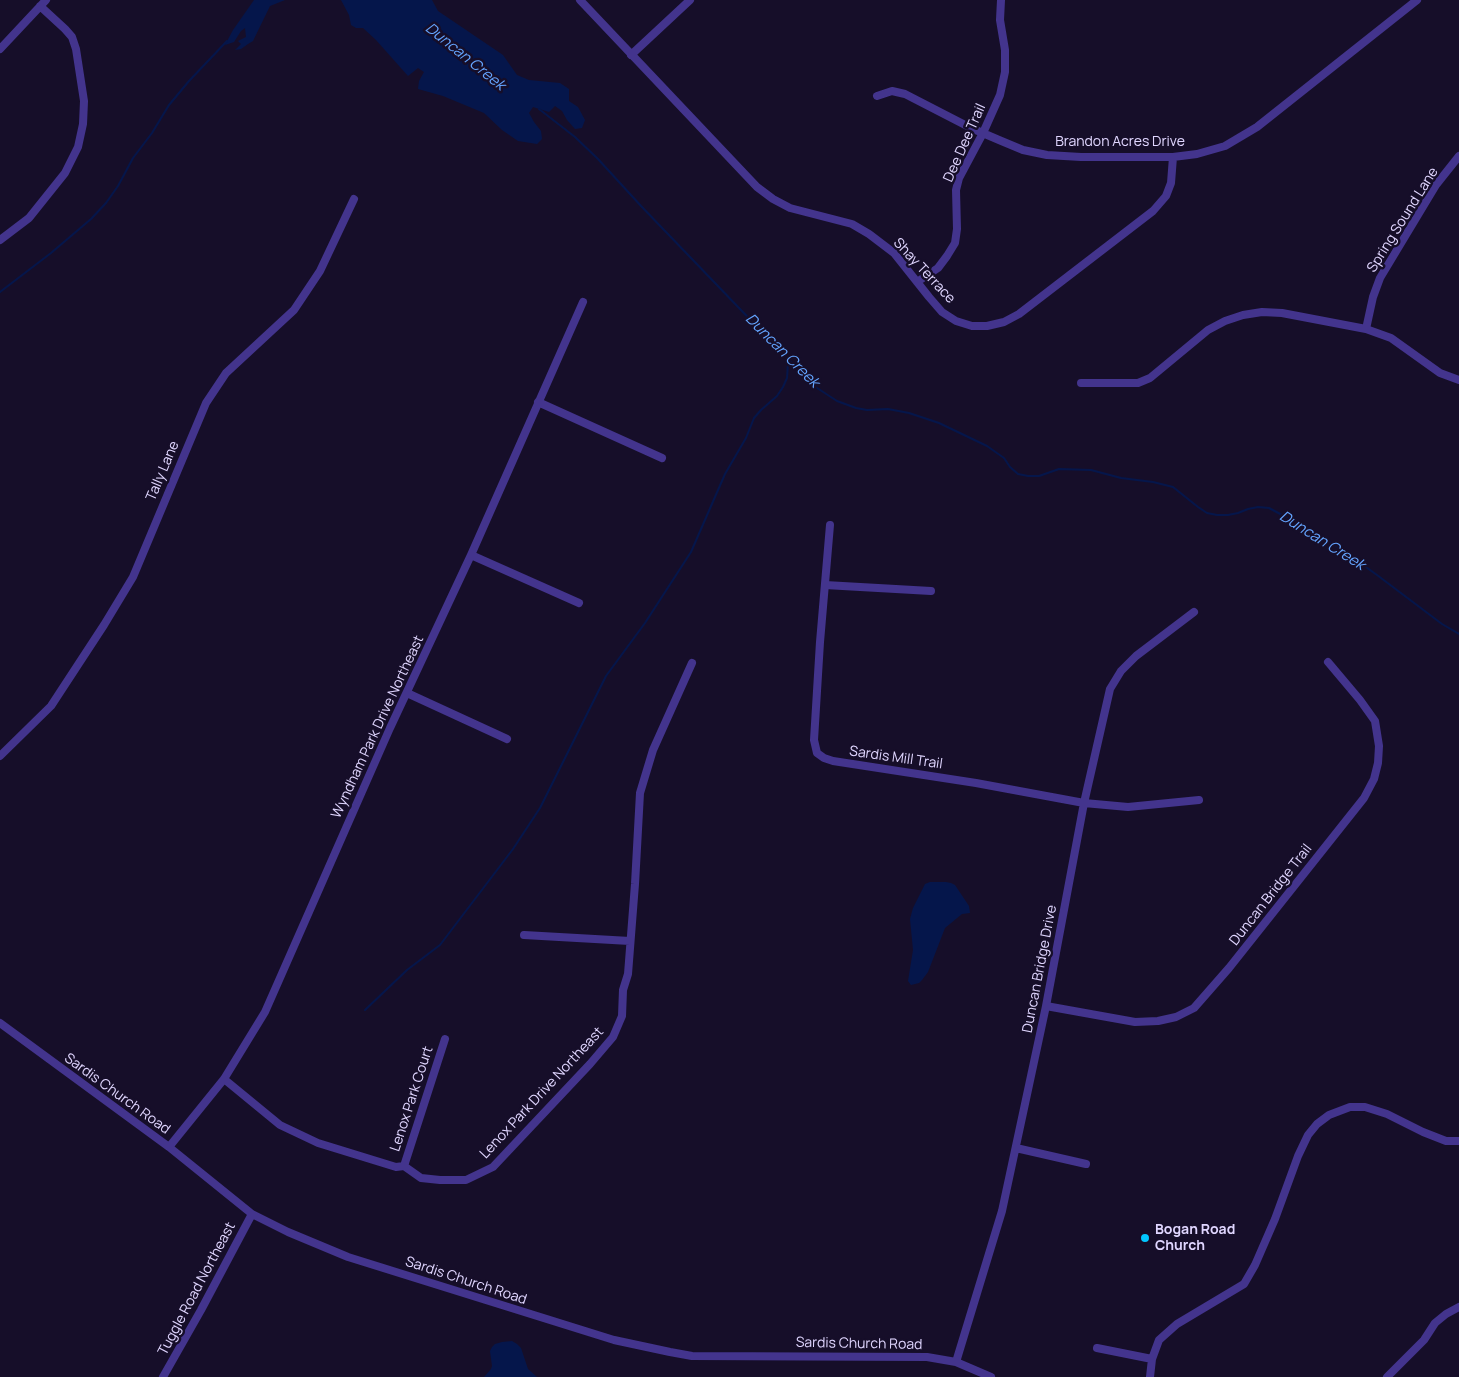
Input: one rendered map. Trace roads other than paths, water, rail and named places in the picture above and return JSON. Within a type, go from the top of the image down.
[{"type":"street","name":"Shay Terrace","points":[[580,0],[757,187],[773,199],[790,208],[852,224],[869,234],[894,253],[942,312],[956,321],[972,326],[987,326],[1004,322],[1019,314],[1153,211],[1166,196],[1171,183],[1173,156]]},
{"type":"street","points":[[631,55],[690,0]]},
{"type":"street","name":"Dee Dee Trail","points":[[917,282],[938,268],[955,243],[957,228],[956,190],[963,170],[983,133],[1000,95],[1006,72],[1005,50],[1000,20],[1001,0]]},
{"type":"street","name":"Brandon Acres Drive","points":[[877,96],[892,91],[905,94],[983,133],[1023,150],[1047,155],[1081,157],[1197,154],[1225,146],[1257,127],[1407,3],[1418,0]]},
{"type":"street","points":[[0,49],[43,3],[72,37],[76,49],[84,101],[83,124],[78,147],[65,174],[29,218],[0,240]]},
{"type":"street","name":"Spring Sound Lane","points":[[1366,329],[1373,297],[1380,278],[1436,185],[1459,156]]},
{"type":"street","name":"Tally Lane","points":[[0,756],[51,706],[104,625],[133,576],[206,403],[226,373],[294,310],[320,271],[354,199]]},
{"type":"street","name":"Wyndham Park Drive Northeast","points":[[169,1147],[224,1079],[265,1012],[386,737],[471,555],[583,302]]},
{"type":"street","points":[[1081,383],[1138,383],[1150,378],[1208,330],[1225,321],[1262,312],[1282,313],[1366,329],[1391,338],[1440,373],[1459,380]]},
{"type":"street","points":[[538,402],[662,458]]},
{"type":"street","name":"Sardis Mill Trail","points":[[830,525],[814,740],[817,753],[833,761],[976,782],[1084,802],[1128,807],[1199,800]]},
{"type":"street","points":[[471,555],[580,603]]},
{"type":"street","points":[[825,585],[930,591]]},
{"type":"street","name":"Duncan Bridge Drive","points":[[956,1362],[1002,1211],[1046,1006],[1084,802],[1110,689],[1121,671],[1136,656],[1194,612]]},
{"type":"street","name":"Duncan Bridge Trail","points":[[1046,1006],[1135,1022],[1158,1021],[1176,1017],[1194,1008],[1229,968],[1364,798],[1374,779],[1378,763],[1379,746],[1375,721],[1328,662]]},
{"type":"street","name":"Lenox Park Drive Northeast","points":[[224,1079],[280,1125],[318,1143],[396,1167],[404,1166],[421,1178],[466,1180],[493,1167],[590,1064],[613,1037],[622,1016],[623,990],[628,974],[640,793],[653,750],[692,663]]},
{"type":"street","points":[[407,693],[507,739]]},
{"type":"street","points":[[524,935],[630,941]]},
{"type":"street","name":"Sardis Church Road","points":[[0,1023],[169,1147],[252,1214],[288,1232],[348,1257],[614,1340],[670,1352],[692,1356],[927,1358],[956,1362],[991,1377]]},
{"type":"street","name":"Lenox Park Court","points":[[404,1166],[445,1039]]},
{"type":"street","points":[[1150,1377],[1152,1358],[1159,1340],[1177,1324],[1244,1284],[1262,1250],[1298,1156],[1308,1135],[1317,1124],[1329,1115],[1350,1107],[1365,1107],[1387,1114],[1423,1132],[1446,1140],[1459,1141]]},
{"type":"street","points":[[1016,1148],[1086,1164]]},
{"type":"street","name":"Tuggle Road Northeast","points":[[163,1377],[252,1214]]},
{"type":"street","points":[[1387,1377],[1424,1340],[1435,1323],[1459,1307]]},
{"type":"street","points":[[1097,1348],[1152,1358]]},
{"type":"water","points":[[254,0],[285,0],[270,6],[253,41],[241,49],[235,50],[241,44],[238,41],[246,37],[245,28],[234,42],[225,45],[233,30]]},
{"type":"water","points":[[341,0],[432,0],[438,11],[503,55],[517,75],[529,80],[560,83],[569,89],[569,101],[578,107],[585,120],[582,128],[575,129],[562,111],[555,106],[549,112],[533,107],[529,113],[541,131],[542,139],[537,144],[518,141],[502,130],[484,113],[443,96],[418,89],[419,81],[424,72],[418,68],[408,76],[363,28],[356,28],[351,25],[349,15]]},
{"type":"water","points":[[930,882],[946,882],[955,885],[969,906],[970,913],[962,914],[945,928],[928,972],[919,983],[911,985],[908,981],[913,950],[910,919],[913,908],[925,884]]},
{"type":"water","points":[[512,1341],[521,1348],[528,1369],[537,1377],[484,1377],[492,1366],[490,1351],[492,1347],[495,1344]]},
{"type":"waterway","points":[[0,292],[51,253],[91,219],[106,203],[118,186],[133,158],[152,133],[169,105],[227,41]]},
{"type":"waterway","name":"Duncan Creek","points":[[539,109],[575,137],[598,159],[814,386],[837,401],[867,410],[888,409],[909,413],[939,423],[987,446],[1004,458],[1018,474],[1039,476],[1059,469],[1091,470],[1121,478],[1153,482],[1173,487],[1207,513],[1217,515],[1228,515],[1258,507],[1269,508],[1316,533],[1342,550],[1442,624],[1459,634]]},
{"type":"waterway","points":[[365,1010],[407,970],[440,945],[513,849],[540,808],[606,676],[645,623],[691,552],[725,474],[746,438],[754,418],[777,396],[783,387],[787,378],[790,360]]},
{"type":"place","name":"Bogan Road Church","points":[[1145,1238]]}]
